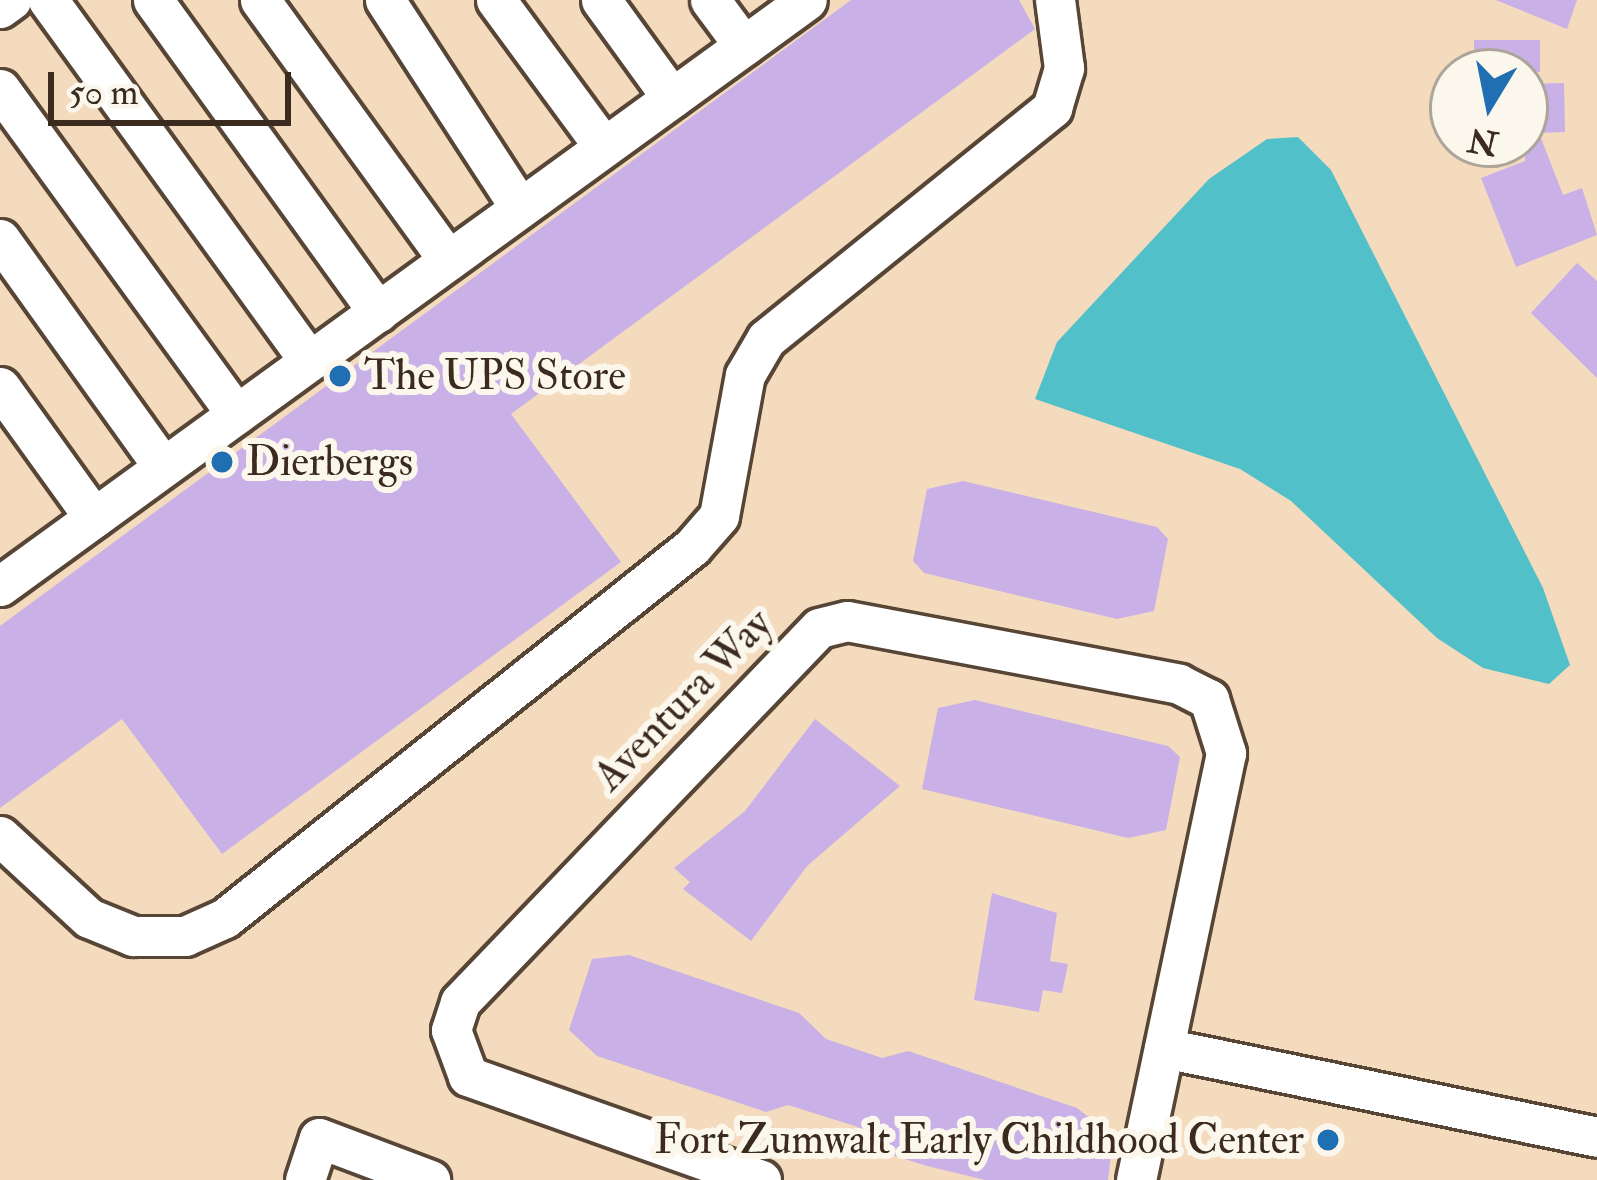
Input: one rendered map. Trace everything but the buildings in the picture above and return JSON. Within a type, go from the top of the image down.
[{"type":"street","points":[[0,8],[11,0]]},
{"type":"street","points":[[48,0],[309,361]]},
{"type":"street","points":[[152,0],[378,312]]},
{"type":"street","points":[[260,0],[448,260]]},
{"type":"street","points":[[385,0],[520,208]]},
{"type":"street","points":[[496,0],[604,147]]},
{"type":"street","points":[[601,0],[672,98]]},
{"type":"street","points":[[710,0],[744,46]]},
{"type":"street","points":[[7,565],[94,518],[807,0]]},
{"type":"street","points":[[0,836],[89,918],[133,936],[185,936],[281,874],[692,547],[718,516],[745,375],[766,339],[1052,108],[1064,68],[1055,0]]},
{"type":"street","points":[[0,89],[236,414]]},
{"type":"street","points":[[0,239],[164,467]]},
{"type":"street","points":[[0,387],[94,518]]},
{"type":"street","name":"Aventura Way","points":[[760,1180],[468,1076],[451,1030],[460,1002],[819,628],[879,622],[1209,699],[1226,754],[1136,1180]]},
{"type":"street","points":[[1164,1048],[1597,1137]]},
{"type":"street","points":[[305,1180],[319,1138],[430,1180]]},
{"type":"water","points":[[1298,137],[1331,170],[1543,588],[1570,665],[1549,684],[1483,668],[1437,638],[1291,501],[1240,469],[1035,399],[1057,342],[1209,179],[1267,139]]},
{"type":"place","name":"The UPS Store","points":[[340,376]]},
{"type":"place","name":"Dierbergs","points":[[222,462]]},
{"type":"place","name":"Fort Zumwalt Early Childhood Center","points":[[1328,1140]]}]
